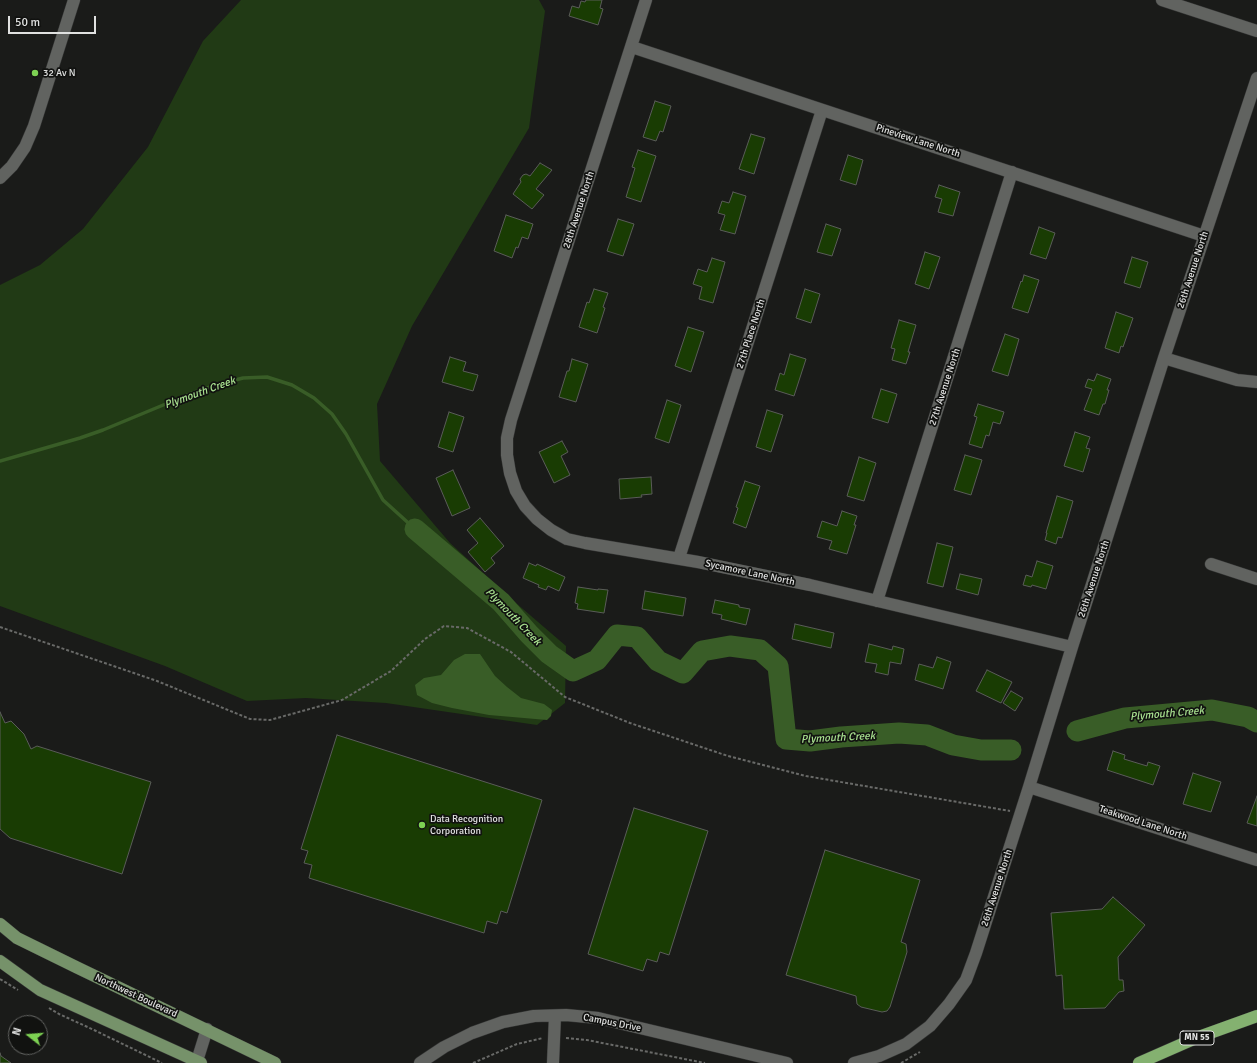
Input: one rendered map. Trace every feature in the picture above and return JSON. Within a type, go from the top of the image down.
[{"type":"highway","name":"MN 55","points":[[1139,1063],[1196,1038],[1257,1016]]},
{"type":"main road","name":"Northwest Boulevard","points":[[0,924],[17,938],[275,1063]]},
{"type":"main road","points":[[0,961],[40,990],[199,1062]]},
{"type":"street","points":[[0,178],[12,166],[25,147],[31,133],[74,0]]},
{"type":"street","name":"28th Avenue North","points":[[511,420],[646,0]]},
{"type":"street","points":[[1162,0],[1257,31]]},
{"type":"street","name":"Pineview Lane North","points":[[632,47],[1204,236]]},
{"type":"street","name":"26th Avenue North","points":[[854,1063],[879,1056],[906,1044],[930,1026],[950,1004],[966,980],[1029,787],[1164,358],[1257,78]]},
{"type":"street","name":"27th Place North","points":[[679,558],[822,110]]},
{"type":"street","name":"27th Avenue North","points":[[877,601],[1012,172]]},
{"type":"street","points":[[1164,358],[1237,380],[1257,382]]},
{"type":"street","name":"Sycamore Lane North","points":[[511,420],[507,438],[507,456],[510,473],[516,491],[525,506],[537,519],[551,530],[567,539],[679,558],[810,585],[1072,647]]},
{"type":"street","points":[[1211,564],[1257,579]]},
{"type":"street","name":"Teakwood Lane North","points":[[1029,787],[1257,860]]},
{"type":"street","name":"Campus Drive","points":[[420,1063],[444,1047],[479,1030],[502,1022],[534,1016],[566,1015],[598,1018],[787,1063]]},
{"type":"street","points":[[553,1063],[554,1016]]},
{"type":"street","points":[[199,1062],[207,1029]]},
{"type":"path","points":[[0,627],[157,681],[250,719],[270,720],[342,700],[391,671],[425,639],[444,626],[467,628],[511,652],[564,697],[630,723],[720,754],[806,776],[1020,812]]},
{"type":"path","points":[[473,1063],[518,1044],[540,1038],[587,1040],[705,1063]]},
{"type":"path","points":[[901,1063],[920,1052]]},
{"type":"shaded area","points":[[241,0],[539,0],[545,11],[529,128],[412,326],[377,404],[380,461],[450,543],[566,646],[565,703],[537,725],[386,703],[306,698],[247,701],[165,666],[0,606],[0,285],[40,265],[83,229],[148,147],[203,41]]},
{"type":"shaded area","points":[[465,654],[480,654],[495,676],[507,687],[521,698],[544,704],[552,710],[551,716],[547,720],[489,715],[432,703],[417,695],[415,685],[424,678],[441,675],[454,660]]},
{"type":"building","points":[[586,0],[602,0],[600,8],[603,9],[598,25],[569,16],[572,6],[579,8],[581,1],[585,2]]},
{"type":"building","points":[[655,101],[671,106],[663,132],[660,131],[656,141],[643,137]]},
{"type":"building","points":[[751,134],[765,138],[754,174],[739,169]]},
{"type":"building","points":[[638,150],[656,156],[641,202],[626,197],[635,168],[632,167]]},
{"type":"building","points":[[848,155],[863,160],[856,185],[840,180]]},
{"type":"building","points":[[540,163],[552,170],[536,189],[544,195],[532,209],[513,194],[521,182],[520,179],[523,175],[526,174],[530,176]]},
{"type":"building","points":[[939,185],[960,192],[953,216],[938,212],[942,199],[935,197]]},
{"type":"building","points":[[733,192],[746,196],[735,234],[720,230],[725,215],[718,213],[722,201],[729,203]]},
{"type":"building","points":[[506,215],[533,224],[528,239],[522,237],[512,258],[494,251]]},
{"type":"building","points":[[618,219],[634,224],[623,256],[607,251]]},
{"type":"building","points":[[826,224],[841,229],[832,256],[817,252]]},
{"type":"building","points":[[1039,227],[1055,233],[1046,259],[1030,254]]},
{"type":"building","points":[[925,252],[940,257],[929,289],[915,284]]},
{"type":"building","points":[[1132,257],[1148,262],[1140,288],[1124,283]]},
{"type":"building","points":[[712,258],[725,262],[713,303],[699,299],[702,287],[693,284],[698,269],[707,272]]},
{"type":"building","points":[[1024,275],[1039,280],[1028,313],[1012,308]]},
{"type":"building","points":[[594,289],[608,293],[597,333],[579,327],[587,302],[589,303]]},
{"type":"building","points":[[805,289],[820,294],[811,323],[796,318]]},
{"type":"building","points":[[1116,312],[1133,318],[1123,347],[1121,346],[1119,353],[1105,348]]},
{"type":"building","points":[[899,320],[916,325],[906,364],[892,360],[895,349],[891,348]]},
{"type":"building","points":[[688,327],[704,332],[691,372],[675,366]]},
{"type":"building","points":[[1005,334],[1019,339],[1008,376],[992,371]]},
{"type":"building","points":[[790,354],[806,359],[794,396],[775,390],[780,373],[784,375]]},
{"type":"building","points":[[450,357],[466,362],[463,371],[478,375],[473,391],[442,382]]},
{"type":"building","points":[[572,359],[588,364],[576,402],[559,397]]},
{"type":"building","points":[[1097,374],[1111,379],[1107,390],[1109,390],[1105,404],[1103,404],[1099,415],[1084,410],[1092,389],[1085,387],[1088,379],[1094,381]]},
{"type":"building","points":[[881,389],[897,394],[888,423],[872,418]]},
{"type":"building","points":[[667,400],[681,405],[669,443],[655,438]]},
{"type":"building","points":[[978,404],[1004,412],[1000,424],[993,422],[989,436],[986,435],[982,448],[969,444],[977,417],[974,416]]},
{"type":"building","points":[[767,410],[783,415],[771,452],[756,447]]},
{"type":"building","points":[[449,412],[464,417],[453,452],[438,447]]},
{"type":"building","points":[[1075,432],[1090,437],[1086,448],[1090,449],[1083,472],[1064,466]]},
{"type":"building","points":[[562,441],[568,452],[561,456],[570,475],[554,483],[539,452]]},
{"type":"building","points":[[965,455],[982,460],[971,495],[954,490]]},
{"type":"building","points":[[859,457],[876,463],[864,501],[847,496]]},
{"type":"building","points":[[453,470],[470,508],[452,516],[436,478]]},
{"type":"building","points":[[651,477],[652,494],[641,495],[642,497],[620,499],[619,479]]},
{"type":"building","points":[[745,481],[760,486],[746,528],[733,523],[738,508],[736,507]]},
{"type":"building","points":[[1057,496],[1073,501],[1062,538],[1058,537],[1056,544],[1045,540]]},
{"type":"building","points":[[842,511],[857,516],[854,525],[856,525],[847,554],[829,549],[832,541],[817,537],[822,521],[837,526]]},
{"type":"building","points":[[480,518],[504,546],[491,558],[495,563],[485,572],[468,552],[478,543],[467,530]]},
{"type":"building","points":[[937,543],[953,547],[943,587],[927,583]]},
{"type":"building","points":[[1037,561],[1053,566],[1046,589],[1032,585],[1031,587],[1023,585],[1026,575],[1032,577]]},
{"type":"building","points":[[529,563],[536,566],[537,564],[565,577],[559,591],[548,586],[546,590],[523,578]]},
{"type":"building","points":[[960,574],[982,579],[978,595],[956,589]]},
{"type":"building","points":[[578,587],[608,590],[604,613],[577,609],[578,604],[575,603]]},
{"type":"building","points":[[645,591],[686,598],[683,616],[642,609]]},
{"type":"building","points":[[715,600],[750,609],[746,625],[721,619],[722,615],[712,613]]},
{"type":"building","points":[[795,624],[834,633],[831,648],[792,639]]},
{"type":"building","points":[[869,644],[892,650],[893,646],[904,649],[901,664],[890,662],[888,675],[875,672],[877,664],[865,662]]},
{"type":"building","points":[[937,657],[951,662],[943,689],[915,680],[919,664],[933,668]]},
{"type":"building","points":[[987,670],[1012,682],[1001,703],[976,691]]},
{"type":"building","points":[[1011,691],[1023,698],[1015,711],[1003,703]]},
{"type":"building","points":[[0,712],[5,723],[11,721],[24,734],[31,749],[37,746],[151,782],[122,874],[10,838],[0,829]]},
{"type":"building","name":"Data Recognition Corporation","points":[[337,735],[542,800],[507,913],[501,911],[497,924],[487,921],[484,933],[309,878],[312,865],[304,863],[308,851],[301,849]]},
{"type":"building","points":[[1113,751],[1125,755],[1124,759],[1147,766],[1148,762],[1160,766],[1153,785],[1107,770]]},
{"type":"building","points":[[1193,773],[1221,782],[1211,812],[1183,804]]},
{"type":"building","points":[[1257,796],[1257,826],[1247,823]]},
{"type":"building","points":[[634,808],[708,831],[669,955],[660,952],[657,962],[647,959],[643,971],[588,954]]},
{"type":"building","points":[[825,850],[920,880],[901,942],[906,944],[907,952],[890,1007],[887,1011],[882,1012],[861,1007],[857,1004],[856,996],[786,975]]},
{"type":"building","points":[[1113,897],[1145,925],[1118,957],[1119,980],[1123,980],[1124,991],[1119,992],[1105,1008],[1064,1009],[1062,975],[1056,976],[1051,913],[1102,909]]},
{"type":"building","points":[[0,1053],[1,1056],[11,1063],[0,1063]]},
{"type":"waterway","name":"Plymouth Creek","points":[[0,461],[103,430],[197,391],[243,378],[267,377],[292,385],[314,398],[332,414],[346,434],[383,500],[415,529]]},
{"type":"waterway","name":"Plymouth Creek","points":[[415,529],[501,602],[549,654],[573,671],[597,660],[617,635],[637,637],[658,661],[683,673],[702,651],[730,646],[760,650],[778,666],[786,739],[810,741],[841,737],[899,733],[927,735],[953,745],[981,750],[1011,750]]},
{"type":"waterway","name":"Plymouth Creek","points":[[1077,731],[1125,718],[1212,710],[1248,717],[1257,722]]},
{"type":"place","name":"32 Av N","points":[[35,73]]},
{"type":"place","name":"Data Recognition Corporation","points":[[422,825]]}]
